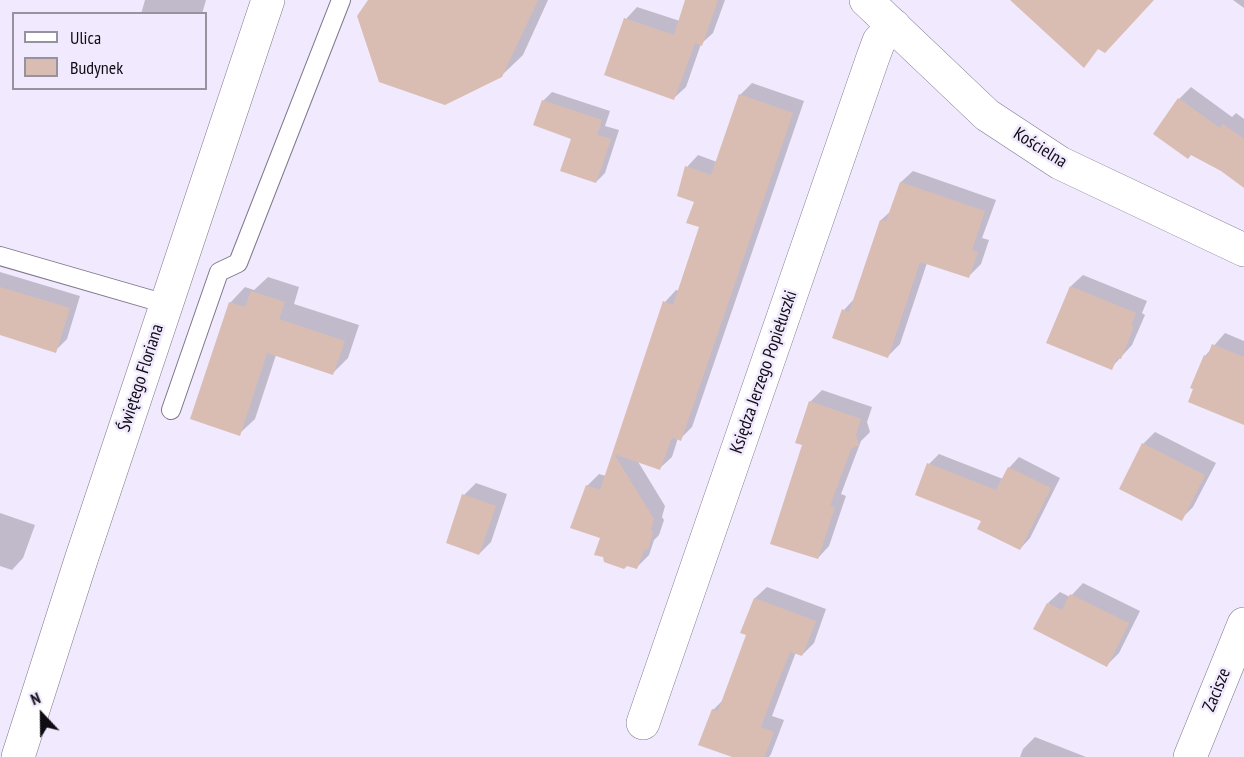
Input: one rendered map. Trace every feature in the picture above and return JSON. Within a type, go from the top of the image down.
[{"type":"street","name":"Świętego Floriana","points":[[18,757],[268,0]]},
{"type":"street","name":"Kościelna","points":[[866,0],[987,114],[1060,163],[1244,250]]},
{"type":"street","name":"Księdza Jerzego Popiełuszki","points":[[643,723],[872,60],[879,41],[894,26]]},
{"type":"street","name":"Zacisze","points":[[1190,757],[1244,624]]},
{"type":"lane","points":[[171,410],[219,272],[238,263],[341,0]]},
{"type":"lane","points":[[0,256],[166,304]]},
{"type":"building","points":[[368,0],[538,0],[502,77],[445,105],[379,82],[357,16]]},
{"type":"building","points":[[685,0],[718,0],[702,46],[695,43],[674,100],[604,75],[624,18],[674,35]]},
{"type":"building","points":[[1010,0],[1154,0],[1105,53],[1098,49],[1084,68]]},
{"type":"building","points":[[739,94],[793,113],[681,441],[672,437],[660,470],[614,454],[654,519],[648,549],[644,550],[637,569],[627,566],[624,569],[604,562],[603,557],[594,555],[600,538],[570,528],[586,485],[600,490],[663,301],[673,305],[699,227],[686,223],[694,202],[677,196],[685,166],[711,175]]},
{"type":"building","points":[[1178,98],[1220,128],[1223,124],[1244,139],[1244,188],[1221,171],[1191,155],[1188,159],[1153,134]]},
{"type":"building","points":[[542,100],[602,120],[597,135],[611,139],[596,183],[560,171],[571,139],[533,125]]},
{"type":"building","points":[[900,182],[985,211],[972,250],[978,252],[969,278],[920,262],[888,358],[832,338],[842,309],[849,312],[880,220],[886,221]]},
{"type":"building","points":[[1070,286],[1136,313],[1131,325],[1134,326],[1121,359],[1117,358],[1112,370],[1046,343]]},
{"type":"building","points":[[0,287],[70,308],[56,353],[0,335]]},
{"type":"building","points":[[251,291],[285,302],[279,319],[345,341],[333,375],[267,353],[240,436],[190,419],[229,302],[245,307]]},
{"type":"building","points":[[1212,344],[1244,357],[1244,425],[1188,402],[1193,389],[1190,388],[1204,355],[1207,357]]},
{"type":"building","points":[[809,401],[861,419],[856,435],[859,445],[851,449],[830,506],[835,507],[818,559],[770,544],[802,445],[795,443]]},
{"type":"building","points":[[1142,443],[1205,475],[1182,521],[1119,489]]},
{"type":"building","points":[[927,463],[996,490],[1008,467],[1051,488],[1020,550],[977,529],[981,521],[915,495]]},
{"type":"building","points":[[462,494],[496,506],[479,555],[446,543]]},
{"type":"building","points":[[1070,594],[1129,623],[1107,667],[1033,629],[1047,603],[1062,610]]},
{"type":"building","points":[[754,598],[816,621],[802,656],[790,652],[775,689],[761,727],[774,732],[764,757],[732,757],[698,745],[712,709],[718,711],[746,635],[740,633]]}]
